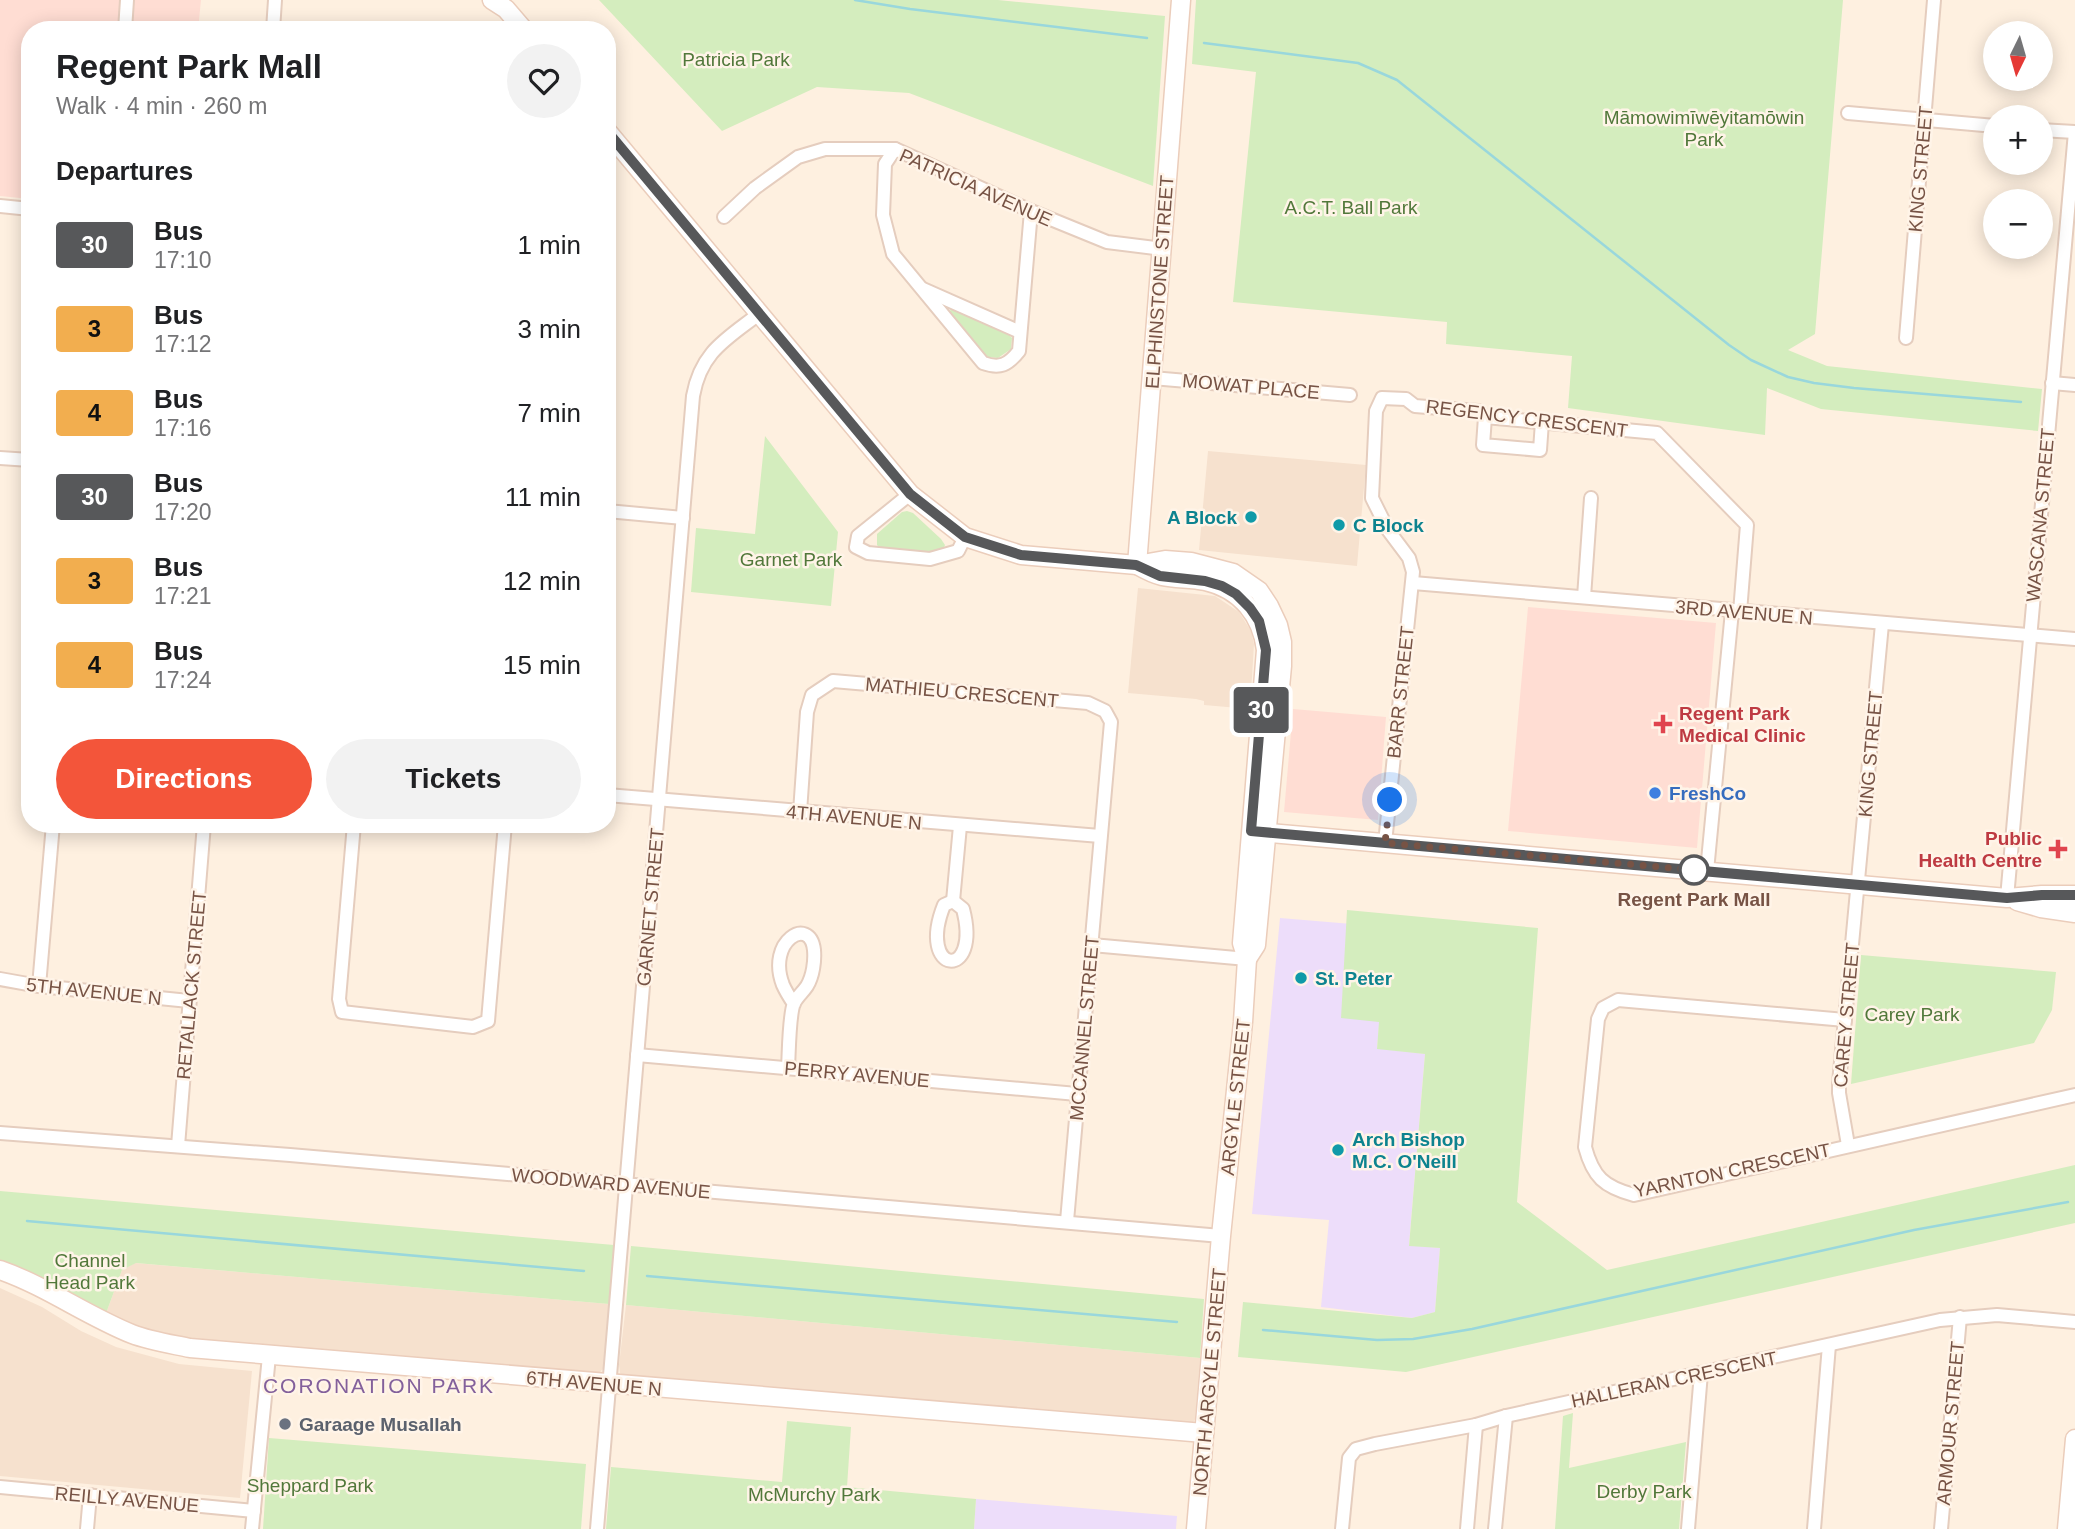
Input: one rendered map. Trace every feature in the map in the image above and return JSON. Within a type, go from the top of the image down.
[{"type":"street","points":[[126,21],[127,0]]},
{"type":"street","points":[[274,21],[275,0]]},
{"type":"street","points":[[492,0],[506,9],[516,21]]},
{"type":"street","name":"ELPHINSTONE STREET","points":[[1136,565],[1181,0]]},
{"type":"street","name":"KING STREET","points":[[1906,338],[1934,0]]},
{"type":"street","points":[[1848,113],[1983,125]]},
{"type":"street","points":[[2053,131],[2075,132]]},
{"type":"street","name":"WASCANA STREET","points":[[2007,898],[2075,132]]},
{"type":"street","points":[[616,146],[760,313],[910,494],[965,537],[1021,555],[1136,565]]},
{"type":"street","name":"PATRICIA AVENUE","points":[[724,217],[754,188],[799,157],[825,149],[895,149],[1031,212],[1107,242],[1163,249]]},
{"type":"street","points":[[895,149],[885,164],[883,215],[893,254],[983,363],[995,367],[1009,363],[1019,351],[1031,212]]},
{"type":"street","points":[[0,206],[21,208]]},
{"type":"street","points":[[920,288],[1020,332]]},
{"type":"street","name":"GARNET STREET","points":[[597,1529],[696,377],[708,356],[760,313]]},
{"type":"street","name":"MOWAT PLACE","points":[[1152,378],[1350,395]]},
{"type":"street","points":[[2052,383],[2075,385]]},
{"type":"street","name":"REGENCY CRESCENT","points":[[1413,583],[1409,558],[1388,530],[1372,498],[1376,411],[1382,398],[1406,399],[1415,405],[1478,411],[1485,417],[1657,433],[1747,525],[1707,871]]},
{"type":"street","points":[[1485,417],[1483,445],[1539,450],[1542,422]]},
{"type":"street","points":[[0,458],[21,459]]},
{"type":"street","points":[[910,494],[858,536],[856,547],[868,553],[930,559],[958,551],[965,537]]},
{"type":"street","points":[[1584,597],[1591,498]]},
{"type":"street","points":[[616,512],[683,517]]},
{"type":"street","name":"ARGYLE STREET","points":[[1136,565],[1165,560],[1222,568],[1233,573],[1259,591],[1278,625],[1282,642],[1259,832],[1242,943],[1247,959],[1221,1236]]},
{"type":"street","name":"ARGYLE STREET","points":[[1136,565],[1160,576],[1205,581],[1222,586],[1236,594],[1259,621],[1266,650],[1259,832]]},
{"type":"street","name":"3RD AVENUE N","points":[[1413,583],[2075,639]]},
{"type":"street","name":"BARR STREET","points":[[1385,843],[1410,587],[1413,583]]},
{"type":"street","name":"KING STREET","points":[[1858,884],[1882,624]]},
{"type":"street","name":"MATHIEU CRESCENT","points":[[800,812],[807,712],[812,695],[833,681],[1088,703],[1105,710],[1111,722],[1100,836]]},
{"type":"street","name":"4TH AVENUE N","points":[[616,796],[1100,836]]},
{"type":"street","points":[[953,901],[960,826]]},
{"type":"street","points":[[1259,832],[2007,898],[2075,895]]},
{"type":"street","points":[[38,986],[52,833]]},
{"type":"street","name":"RETALLACK STREET","points":[[178,1146],[203,833]]},
{"type":"street","points":[[353,833],[339,999],[342,1012],[473,1027],[488,1021],[504,833]]},
{"type":"street","name":"MCCANNEL STREET","points":[[1067,1221],[1100,836]]},
{"type":"street","name":"CAREY STREET","points":[[1847,1145],[1839,1093],[1858,884]]},
{"type":"street","points":[[2007,898],[2041,908],[2075,913]]},
{"type":"street","points":[[788,1068],[794,1004],[808,984],[813,970],[814,951],[812,941],[804,935],[794,934],[785,940],[781,949],[780,968],[782,984],[794,1004]]},
{"type":"street","points":[[1091,945],[1247,959]]},
{"type":"street","name":"5TH AVENUE N","points":[[0,979],[38,986],[188,1001]]},
{"type":"street","name":"YARNTON CRESCENT","points":[[1845,1020],[1618,1000],[1603,1008],[1598,1019],[1585,1147],[1589,1164],[1601,1181],[1617,1191],[1633,1195],[2075,1095]]},
{"type":"street","name":"PERRY AVENUE","points":[[637,1055],[1077,1094]]},
{"type":"street","name":"WOODWARD AVENUE","points":[[0,1133],[1221,1236]]},
{"type":"street","name":"NORTH ARGYLE STREET","points":[[1196,1529],[1221,1236]]},
{"type":"street","name":"6TH AVENUE N","points":[[0,1270],[134,1335],[190,1348],[1204,1433]]},
{"type":"street","name":"HALLERAN CRESCENT","points":[[1342,1529],[1349,1458],[1356,1449],[1476,1425],[1506,1416],[1960,1317],[1997,1315],[2075,1322]]},
{"type":"street","name":"ARMOUR STREET","points":[[1941,1529],[1960,1317]]},
{"type":"street","points":[[1814,1529],[1829,1345]]},
{"type":"street","points":[[253,1529],[269,1356]]},
{"type":"street","points":[[1688,1529],[1701,1373]]},
{"type":"street","points":[[1496,1529],[1506,1416]]},
{"type":"street","points":[[1467,1529],[1476,1425]]},
{"type":"street","points":[[2067,1529],[2075,1439]]},
{"type":"street","name":"REILLY AVENUE","points":[[0,1487],[254,1511]]},
{"type":"street","points":[[87,1529],[90,1495]]},
{"type":"shaded area","points":[[0,0],[201,0],[199,21],[21,21],[21,198],[0,196]]},
{"type":"shaded area","points":[[1208,451],[1366,465],[1357,566],[1199,550]]},
{"type":"shaded area","points":[[1138,588],[1215,596],[1239,612],[1251,631],[1254,644],[1250,709],[1204,705],[1204,701],[1196,699],[1128,693]]},
{"type":"shaded area","points":[[1528,607],[1716,623],[1697,848],[1508,831]]},
{"type":"shaded area","points":[[1293,709],[1386,717],[1378,820],[1284,812]]},
{"type":"shaded area","points":[[1280,918],[1388,927],[1377,1048],[1425,1054],[1409,1245],[1440,1248],[1435,1312],[1412,1318],[1321,1307],[1329,1220],[1252,1214]]},
{"type":"shaded area","points":[[135,1263],[609,1304],[604,1368],[596,1376],[182,1339],[105,1316],[122,1270]]},
{"type":"shaded area","points":[[0,1288],[42,1307],[81,1331],[116,1347],[179,1364],[252,1371],[240,1498],[0,1476]]},
{"type":"shaded area","points":[[626,1305],[1200,1358],[1195,1419],[1193,1423],[623,1376],[619,1365]]},
{"type":"shaded area","points":[[976,1499],[1177,1516],[1176,1529],[974,1529]]},
{"type":"green space","name":"Patricia Park","points":[[599,0],[998,0],[1165,16],[1153,186],[909,93],[817,87],[722,131]]},
{"type":"green space","points":[[1196,0],[1843,0],[1815,334],[1788,350],[1827,366],[2042,389],[2038,431],[1821,409],[1767,388],[1765,435],[1568,408],[1572,356],[1446,344],[1447,322],[1233,302],[1256,72],[1192,64]]},
{"type":"green space","points":[[952,307],[1006,332],[1012,338],[1011,349],[998,358],[988,357],[949,313]]},
{"type":"green space","name":"Garnet Park","points":[[765,436],[838,532],[831,606],[691,592],[696,528],[755,534]]},
{"type":"green space","points":[[902,512],[913,513],[941,539],[945,545],[943,550],[937,554],[881,550],[877,545],[877,534]]},
{"type":"green space","points":[[1347,910],[1538,928],[1517,1202],[1607,1270],[2075,1165],[2075,1223],[1406,1372],[1238,1357],[1243,1302],[1412,1318],[1435,1312],[1440,1248],[1409,1246],[1425,1054],[1377,1049],[1379,1022],[1341,1018]]},
{"type":"green space","name":"Carey Park","points":[[1861,955],[2056,972],[2052,1010],[2034,1043],[1851,1084]]},
{"type":"green space","name":"Channel Head Park","points":[[0,1191],[614,1245],[609,1304],[136,1263],[122,1270],[105,1316],[54,1286],[0,1263]]},
{"type":"green space","points":[[631,1246],[1204,1299],[1200,1358],[626,1305]]},
{"type":"green space","name":"Derby Park","points":[[1573,1413],[1569,1468],[1686,1442],[1679,1529],[1555,1529],[1563,1416]]},
{"type":"green space","name":"McMurchy Park","points":[[787,1421],[851,1427],[847,1487],[976,1499],[974,1529],[606,1529],[611,1467],[782,1482]]},
{"type":"green space","name":"Sheppard Park","points":[[269,1438],[586,1464],[581,1529],[263,1529]]},
{"type":"waterway","points":[[855,0],[1147,38]]},
{"type":"waterway","points":[[1204,43],[1358,63],[1397,80],[1729,345],[1751,360],[1788,377],[1854,388],[2021,402]]},
{"type":"waterway","points":[[1263,1330],[1377,1340],[1413,1339],[1472,1329],[1914,1230],[2068,1202]]},
{"type":"waterway","points":[[27,1221],[584,1271]]},
{"type":"waterway","points":[[647,1276],[1177,1322]]},
{"type":"bus line","name":"30","points":[[616,142],[910,494],[965,537],[1021,555],[1136,565],[1160,576],[1205,581],[1236,594],[1250,608],[1259,621],[1266,650],[1251,831],[2007,898],[2075,895]]},
{"type":"place","name":"A Block","points":[[1251,517]]},
{"type":"place","name":"C Block","points":[[1339,525]]},
{"type":"place","name":"Regent Park Medical Clinic","points":[[1663,724]]},
{"type":"place","name":"FreshCo","points":[[1655,793]]},
{"type":"place","name":"Public Health Centre","points":[[2058,849]]},
{"type":"place","name":"Regent Park Mall","points":[[1694,870]]},
{"type":"place","name":"St. Peter","points":[[1301,978]]},
{"type":"place","name":"Arch Bishop M.C. O'Neill","points":[[1338,1150]]},
{"type":"place","name":"Garaage Musallah","points":[[285,1424]]},
{"type":"district","name":"CORONATION PARK","points":[[379,1386]]},
{"type":"route","points":[[1390,800],[1385,843],[1707,871],[1694,870]]},
{"type":"park label","name":"Māmowimīwēyitamōwin Park","points":[[1704,128]]},
{"type":"park label","name":"A.C.T. Ball Park","points":[[1351,207]]}]
